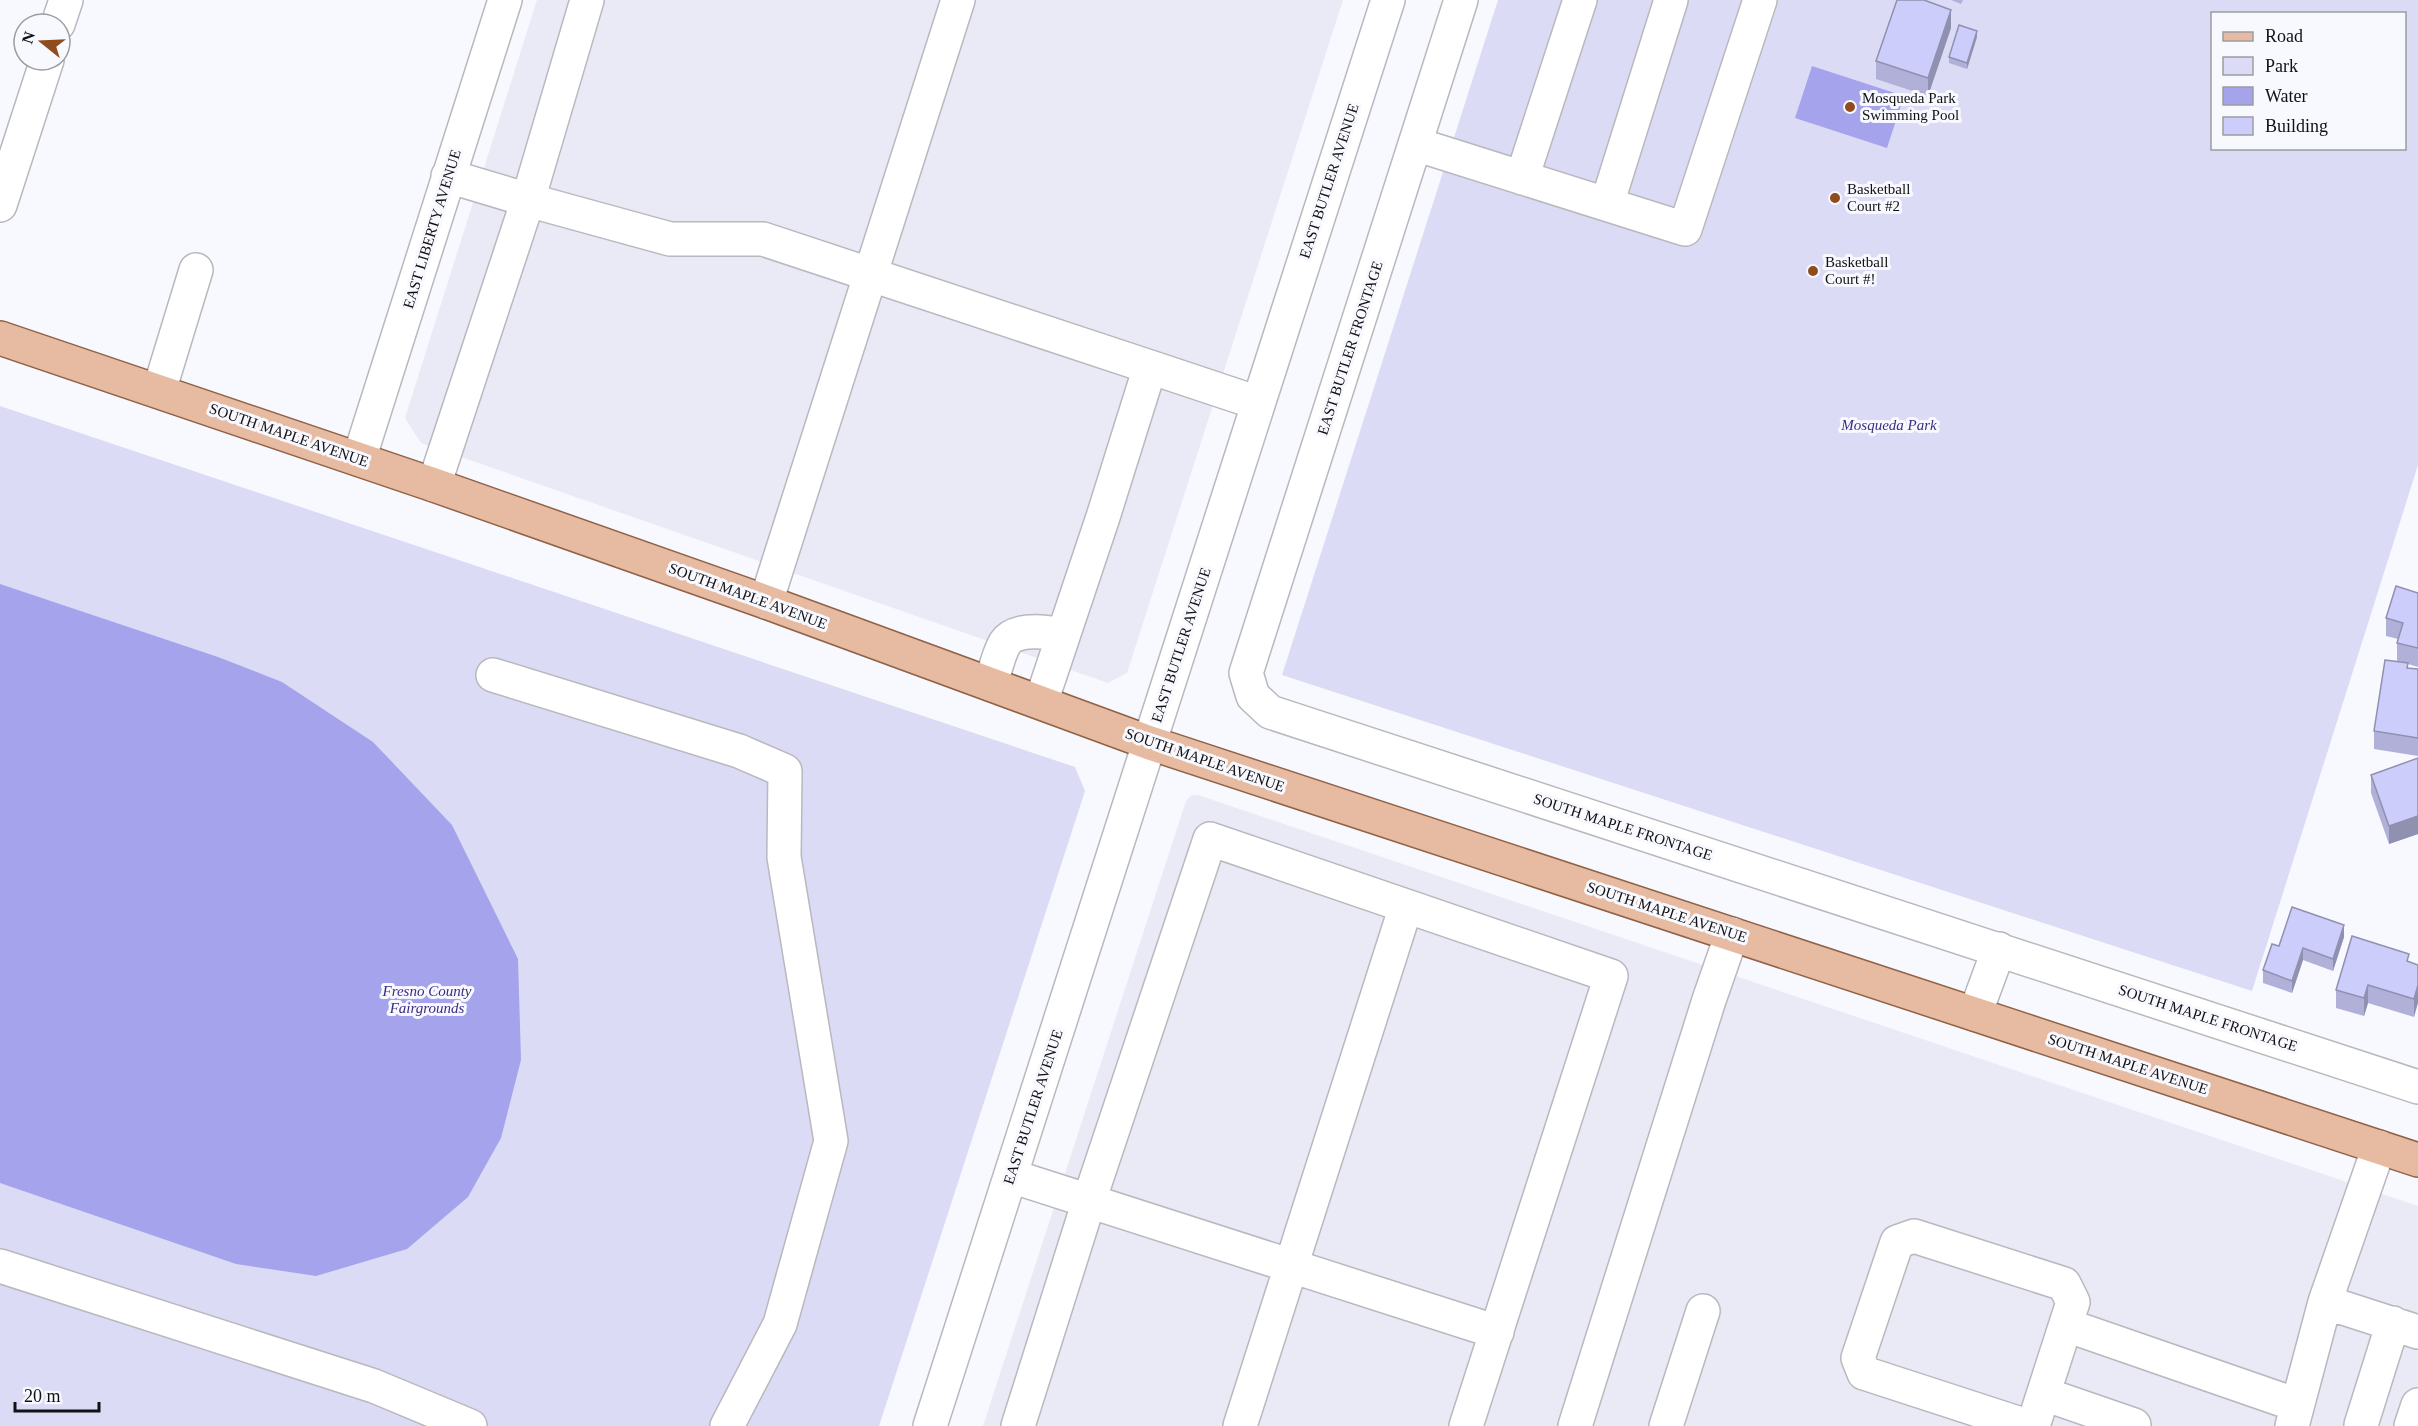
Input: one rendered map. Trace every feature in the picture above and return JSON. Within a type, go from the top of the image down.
[{"type":"main road","name":"SOUTH MAPLE AVENUE","points":[[0,338],[360,459],[766,602],[1150,742],[2418,1160]]},
{"type":"street","name":"EAST LIBERTY AVENUE","points":[[360,459],[505,0]]},
{"type":"street","points":[[434,485],[528,200],[587,0]]},
{"type":"street","points":[[766,602],[958,0]]},
{"type":"street","name":"EAST BUTLER AVENUE","points":[[930,1426],[1388,0]]},
{"type":"street","name":"EAST BUTLER FRONTAGE","points":[[1253,696],[1246,673],[1461,0]]},
{"type":"street","points":[[1522,178],[1580,0]]},
{"type":"street","points":[[1607,204],[1671,0]]},
{"type":"street","points":[[1415,144],[1685,229],[1760,0]]},
{"type":"street","points":[[0,205],[42,72]]},
{"type":"street","points":[[448,176],[670,239],[763,240],[1258,403]]},
{"type":"street","points":[[159,391],[196,270]]},
{"type":"street","points":[[1041,702],[1150,367]]},
{"type":"street","points":[[991,684],[1006,642],[1014,636],[1043,631],[1064,636]]},
{"type":"street","points":[[493,675],[739,751],[785,771],[784,856],[831,1141],[780,1324],[727,1426]]},
{"type":"street","name":"SOUTH MAPLE FRONTAGE","points":[[1253,696],[1270,712],[2418,1087]]},
{"type":"street","points":[[1018,1426],[1089,1201],[1210,839],[1611,976],[1466,1426]]},
{"type":"street","points":[[1240,1426],[1406,906]]},
{"type":"street","points":[[1575,1426],[1709,1000],[1732,934]]},
{"type":"street","points":[[1975,1014],[1999,949]]},
{"type":"street","points":[[2066,1326],[2295,1416],[2325,1302],[2379,1147]]},
{"type":"street","points":[[1011,1176],[1497,1332]]},
{"type":"street","points":[[2027,1426],[1864,1373],[1858,1358],[1897,1242],[1914,1236],[2064,1284],[2073,1302],[2033,1426]]},
{"type":"street","points":[[0,1266],[374,1386],[470,1426]]},
{"type":"street","points":[[2325,1302],[2405,1327],[2362,1426]]},
{"type":"street","points":[[1666,1426],[1703,1311]]},
{"type":"street","points":[[2044,1394],[2134,1425]]},
{"type":"street","points":[[2411,1426],[2418,1405]]},
{"type":"shaded area","points":[[537,0],[1343,0],[1127,673],[1108,683],[421,443],[405,418]]},
{"type":"shaded area","points":[[1191,795],[1198,795],[2418,1206],[2418,1426],[983,1426],[1186,801]]},
{"type":"green space","name":"Mosqueda Park","points":[[1498,0],[2418,0],[2418,465],[2252,991],[1282,675]]},
{"type":"green space","name":"Fresno County Fairgrounds","points":[[0,406],[1075,767],[1085,791],[879,1426],[0,1426]]},
{"type":"water","name":"Mosqueda Park Swimming Pool","points":[[1812,66],[1904,96],[1887,148],[1795,118]]},
{"type":"water","points":[[0,584],[218,657],[282,682],[373,742],[452,825],[518,959],[521,1060],[501,1138],[468,1197],[407,1249],[316,1276],[236,1264],[0,1183]]},
{"type":"building","points":[[1897,0],[1924,0],[1951,10],[1928,78],[1876,61]]},
{"type":"building","points":[[1959,25],[1977,31],[1967,63],[1949,57]]},
{"type":"building","points":[[2396,586],[2418,593],[2418,648],[2397,643],[2403,623],[2386,618]]},
{"type":"building","points":[[2385,660],[2408,663],[2407,668],[2418,669],[2418,738],[2374,731]]},
{"type":"building","points":[[2418,758],[2418,816],[2389,826],[2371,775]]},
{"type":"building","points":[[2292,907],[2344,925],[2333,959],[2303,948],[2292,981],[2263,970],[2272,944],[2279,946]]},
{"type":"building","points":[[2352,936],[2409,954],[2407,961],[2418,965],[2418,985],[2414,999],[2368,985],[2364,998],[2336,990]]},
{"type":"place","name":"Mosqueda Park Swimming Pool","points":[[1850,107]]},
{"type":"place","name":"Basketball Court #2","points":[[1835,198]]},
{"type":"place","name":"Basketball Court #!","points":[[1813,271]]}]
